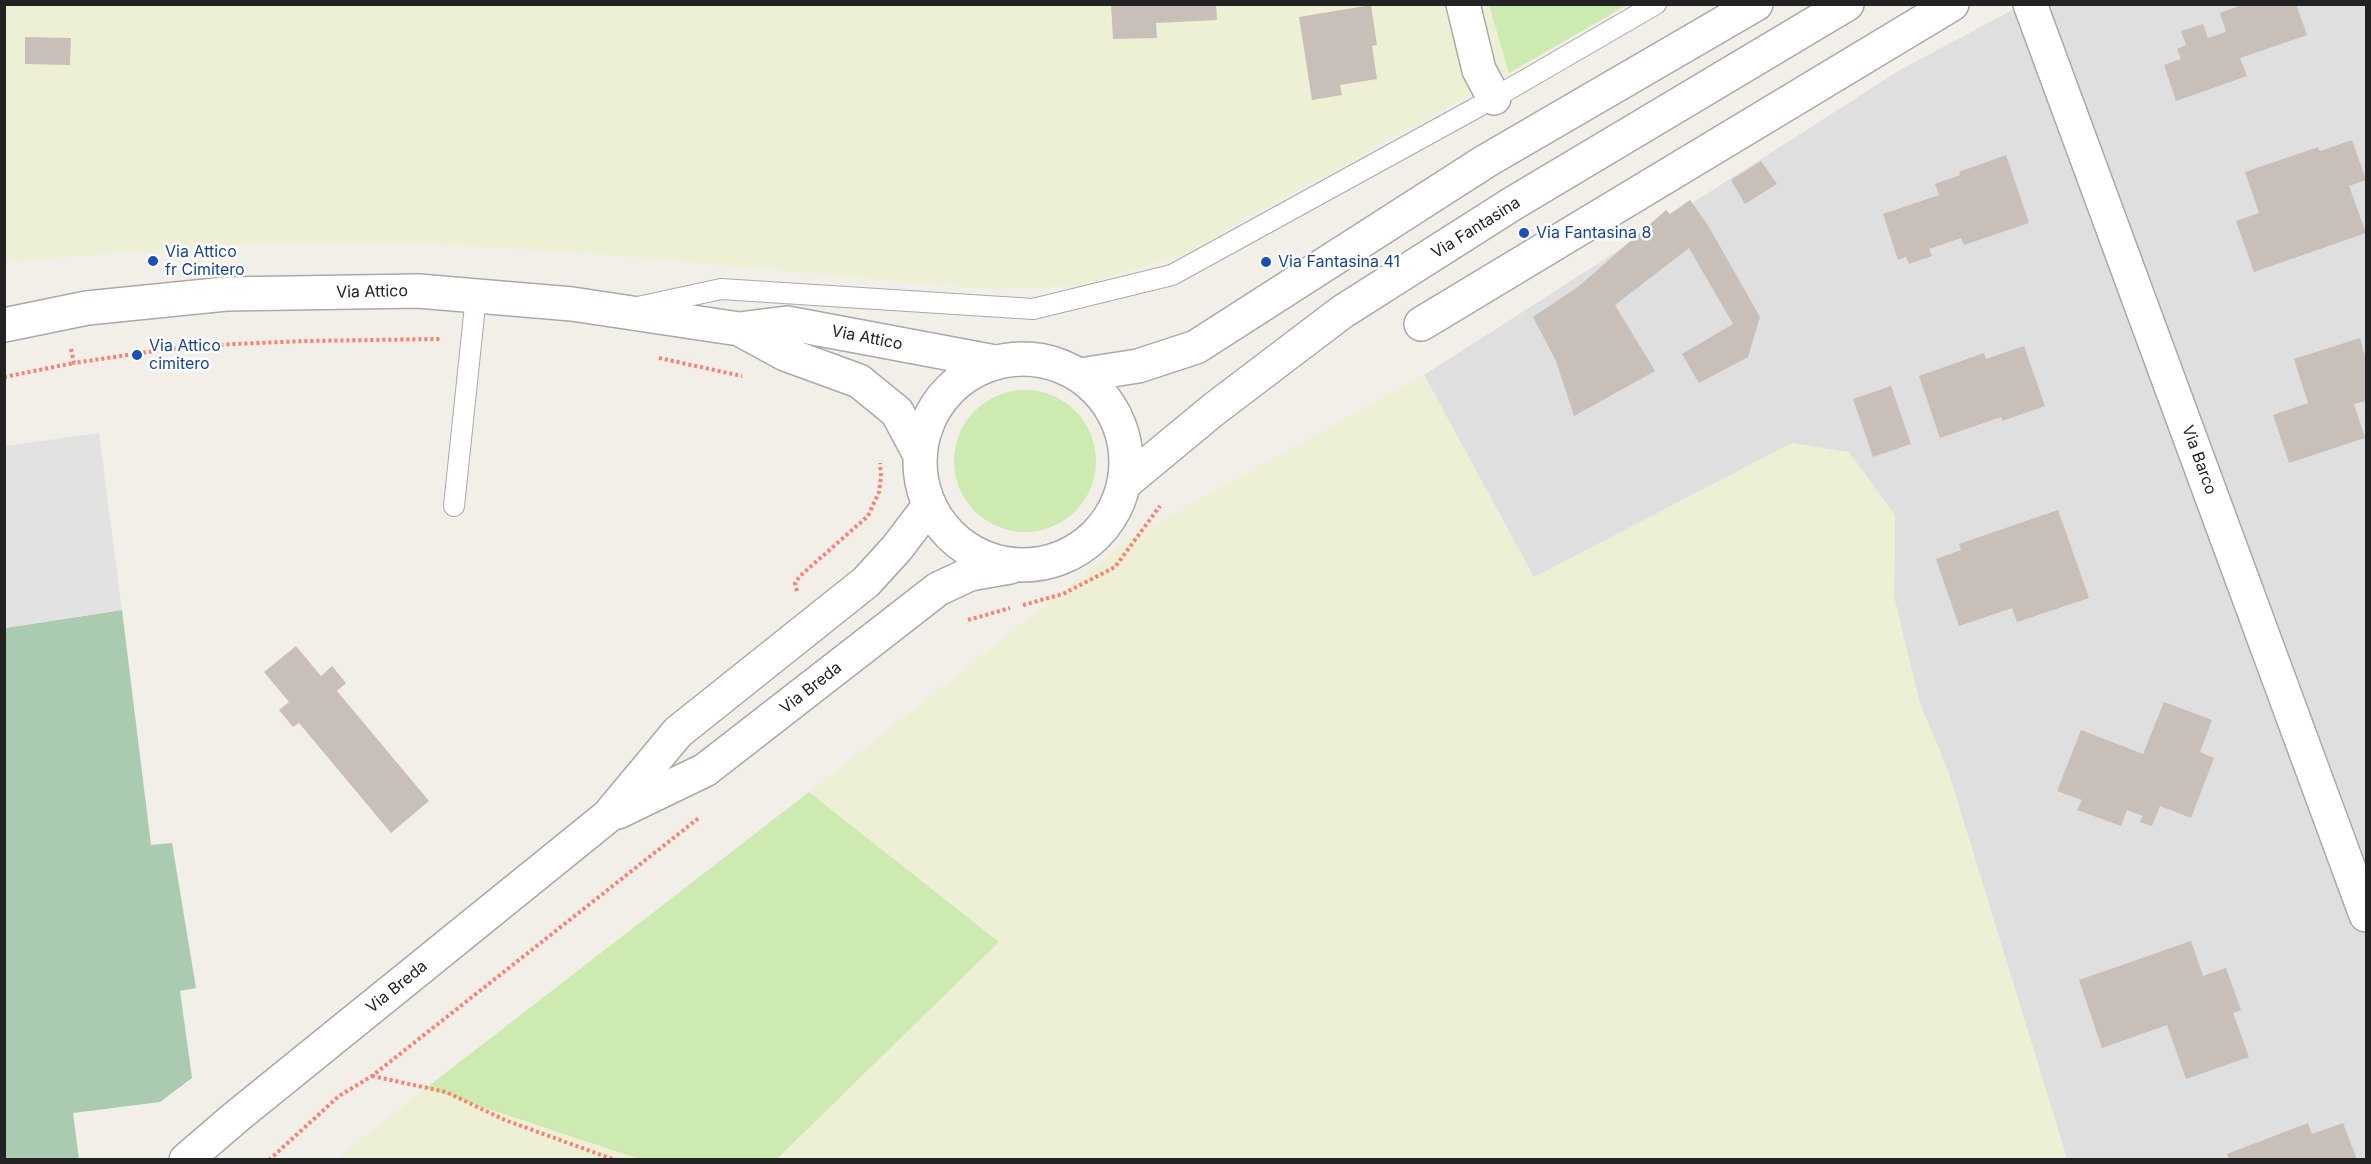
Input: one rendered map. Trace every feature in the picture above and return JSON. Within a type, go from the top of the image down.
[{"type":"street","points":[[1463,4],[1479,70],[1494,98]]},
{"type":"street","points":[[1080,375],[1138,366],[1196,347],[1486,161],[1756,4]]},
{"type":"street","name":"Via Fantasina","points":[[1126,482],[1213,410],[1342,312],[1512,204],[1847,4]]},
{"type":"street","points":[[1422,324],[1952,4]]},
{"type":"street","name":"Via Barco","points":[[2030,4],[2367,915]]},
{"type":"street","name":"Via Attico","points":[[4,325],[87,308],[226,294],[418,291],[572,304],[739,329],[787,323],[995,362]]},
{"type":"street","points":[[4,302],[87,308]]},
{"type":"street","name":"Via Attico","points":[[739,329],[785,354],[859,381],[897,412],[920,455]]},
{"type":"street","name":"Via Breda","points":[[608,816],[705,770],[938,589],[970,574],[1064,558],[1107,525],[1126,482],[1125,441],[1106,399],[1080,375],[1047,361],[995,362],[959,381],[933,411],[920,455],[921,477],[929,506],[956,541],[981,557],[1014,566]]},
{"type":"street","name":"Via Breda","points":[[186,1160],[608,816],[678,732],[866,582],[897,548],[929,506]]},
{"type":"lane","points":[[618,311],[721,289],[1033,309],[1172,275],[1494,98],[1656,4]]},
{"type":"lane","points":[[454,506],[476,296]]},
{"type":"path","points":[[4,376],[168,349],[306,341],[471,338]]},
{"type":"path","points":[[71,349],[74,363]]},
{"type":"path","points":[[649,356],[750,378]]},
{"type":"path","points":[[798,594],[795,588],[800,576],[858,526],[874,506],[881,477],[879,459]]},
{"type":"path","points":[[963,621],[1063,594],[1115,567],[1163,502]]},
{"type":"path","points":[[269,1160],[339,1096],[372,1076],[701,816]]},
{"type":"path","points":[[372,1076],[446,1092],[505,1120],[615,1160]]},
{"type":"shaded area","points":[[2022,5],[2366,5],[2366,1159],[2067,1159],[1948,771],[1920,704],[1894,597],[1895,515],[1792,443],[1534,578],[1424,375],[1900,70]]},
{"type":"shaded area","points":[[99,433],[122,610],[5,628],[5,446]]},
{"type":"green space","points":[[1489,4],[1509,73],[1185,253],[1082,286],[983,289],[582,253],[429,244],[241,244],[5,262],[5,5]]},
{"type":"green space","points":[[1489,4],[1627,5],[1509,73]]},
{"type":"green space","points":[[1424,375],[1534,577],[1792,443],[1849,452],[1895,515],[1894,597],[1920,704],[1948,771],[2067,1159],[777,1160],[999,942],[809,792],[1130,538]]},
{"type":"green space","points":[[1025,390],[1052,396],[1075,411],[1090,434],[1096,461],[1090,488],[1075,511],[1052,526],[1025,532],[998,526],[975,511],[960,488],[954,461],[960,434],[975,411],[998,396]]},
{"type":"green space","points":[[122,610],[151,845],[172,843],[196,988],[180,991],[192,1078],[160,1102],[73,1113],[79,1159],[5,1160],[5,628]]},
{"type":"green space","points":[[809,792],[999,942],[777,1159],[639,1159],[426,1088]]},
{"type":"green space","points":[[426,1088],[639,1159],[335,1160]]},
{"type":"building","points":[[1111,4],[1216,4],[1217,20],[1156,23],[1157,38],[1113,39]]},
{"type":"building","points":[[2244,4],[2296,4],[2307,35],[2240,58],[2247,76],[2176,101],[2164,65],[2181,59],[2177,49],[2186,45],[2181,31],[2203,24],[2208,38],[2226,32],[2220,13]]},
{"type":"building","points":[[1371,5],[1377,45],[1372,46],[1377,79],[1340,85],[1342,95],[1312,100],[1299,17]]},
{"type":"building","points":[[25,37],[71,38],[70,65],[25,64]]},
{"type":"building","points":[[2352,140],[2366,180],[2349,186],[2366,233],[2254,272],[2236,221],[2259,213],[2245,172],[2318,147],[2320,151]]},
{"type":"building","points":[[2006,155],[2029,223],[1964,245],[1961,238],[1929,249],[1932,256],[1909,264],[1906,257],[1898,260],[1883,214],[1939,195],[1935,184],[1960,175],[1959,172]]},
{"type":"building","points":[[1761,161],[1777,184],[1745,204],[1731,180]]},
{"type":"building","points":[[1690,200],[1709,227],[1760,317],[1748,357],[1699,383],[1682,354],[1733,324],[1689,248],[1615,305],[1655,371],[1574,416],[1556,361],[1533,317],[1579,286],[1666,210],[1670,214]]},
{"type":"building","points":[[2360,338],[2366,360],[2366,401],[2354,404],[2365,438],[2289,463],[2273,415],[2308,403],[2294,359]]},
{"type":"building","points":[[2024,346],[2045,406],[2002,421],[2001,417],[1940,438],[1919,376],[1984,353],[1986,359]]},
{"type":"building","points":[[1891,386],[1911,444],[1873,457],[1853,399]]},
{"type":"building","points":[[2058,510],[2089,598],[2017,622],[2012,608],[1959,626],[1936,559],[1961,550],[1959,544]]},
{"type":"building","points":[[296,646],[321,676],[332,666],[346,683],[337,691],[429,801],[391,833],[299,723],[293,727],[279,710],[289,702],[264,672]]},
{"type":"building","points":[[2164,702],[2212,720],[2200,752],[2214,758],[2191,818],[2160,806],[2152,826],[2140,822],[2143,816],[2127,810],[2121,826],[2077,810],[2082,800],[2057,791],[2081,730],[2143,754]]},
{"type":"building","points":[[2191,941],[2203,976],[2226,968],[2241,1010],[2233,1013],[2249,1057],[2186,1079],[2167,1025],[2102,1048],[2079,980]]},
{"type":"building","points":[[2308,1123],[2312,1134],[2343,1123],[2357,1160],[2229,1160],[2227,1154]]},
{"type":"place","name":"Via Fantasina 8","points":[[1524,233]]},
{"type":"place","name":"Via Attico fr Cimitero","points":[[153,261]]},
{"type":"place","name":"Via Fantasina 41","points":[[1266,262]]},
{"type":"place","name":"Via Attico cimitero","points":[[137,355]]}]
